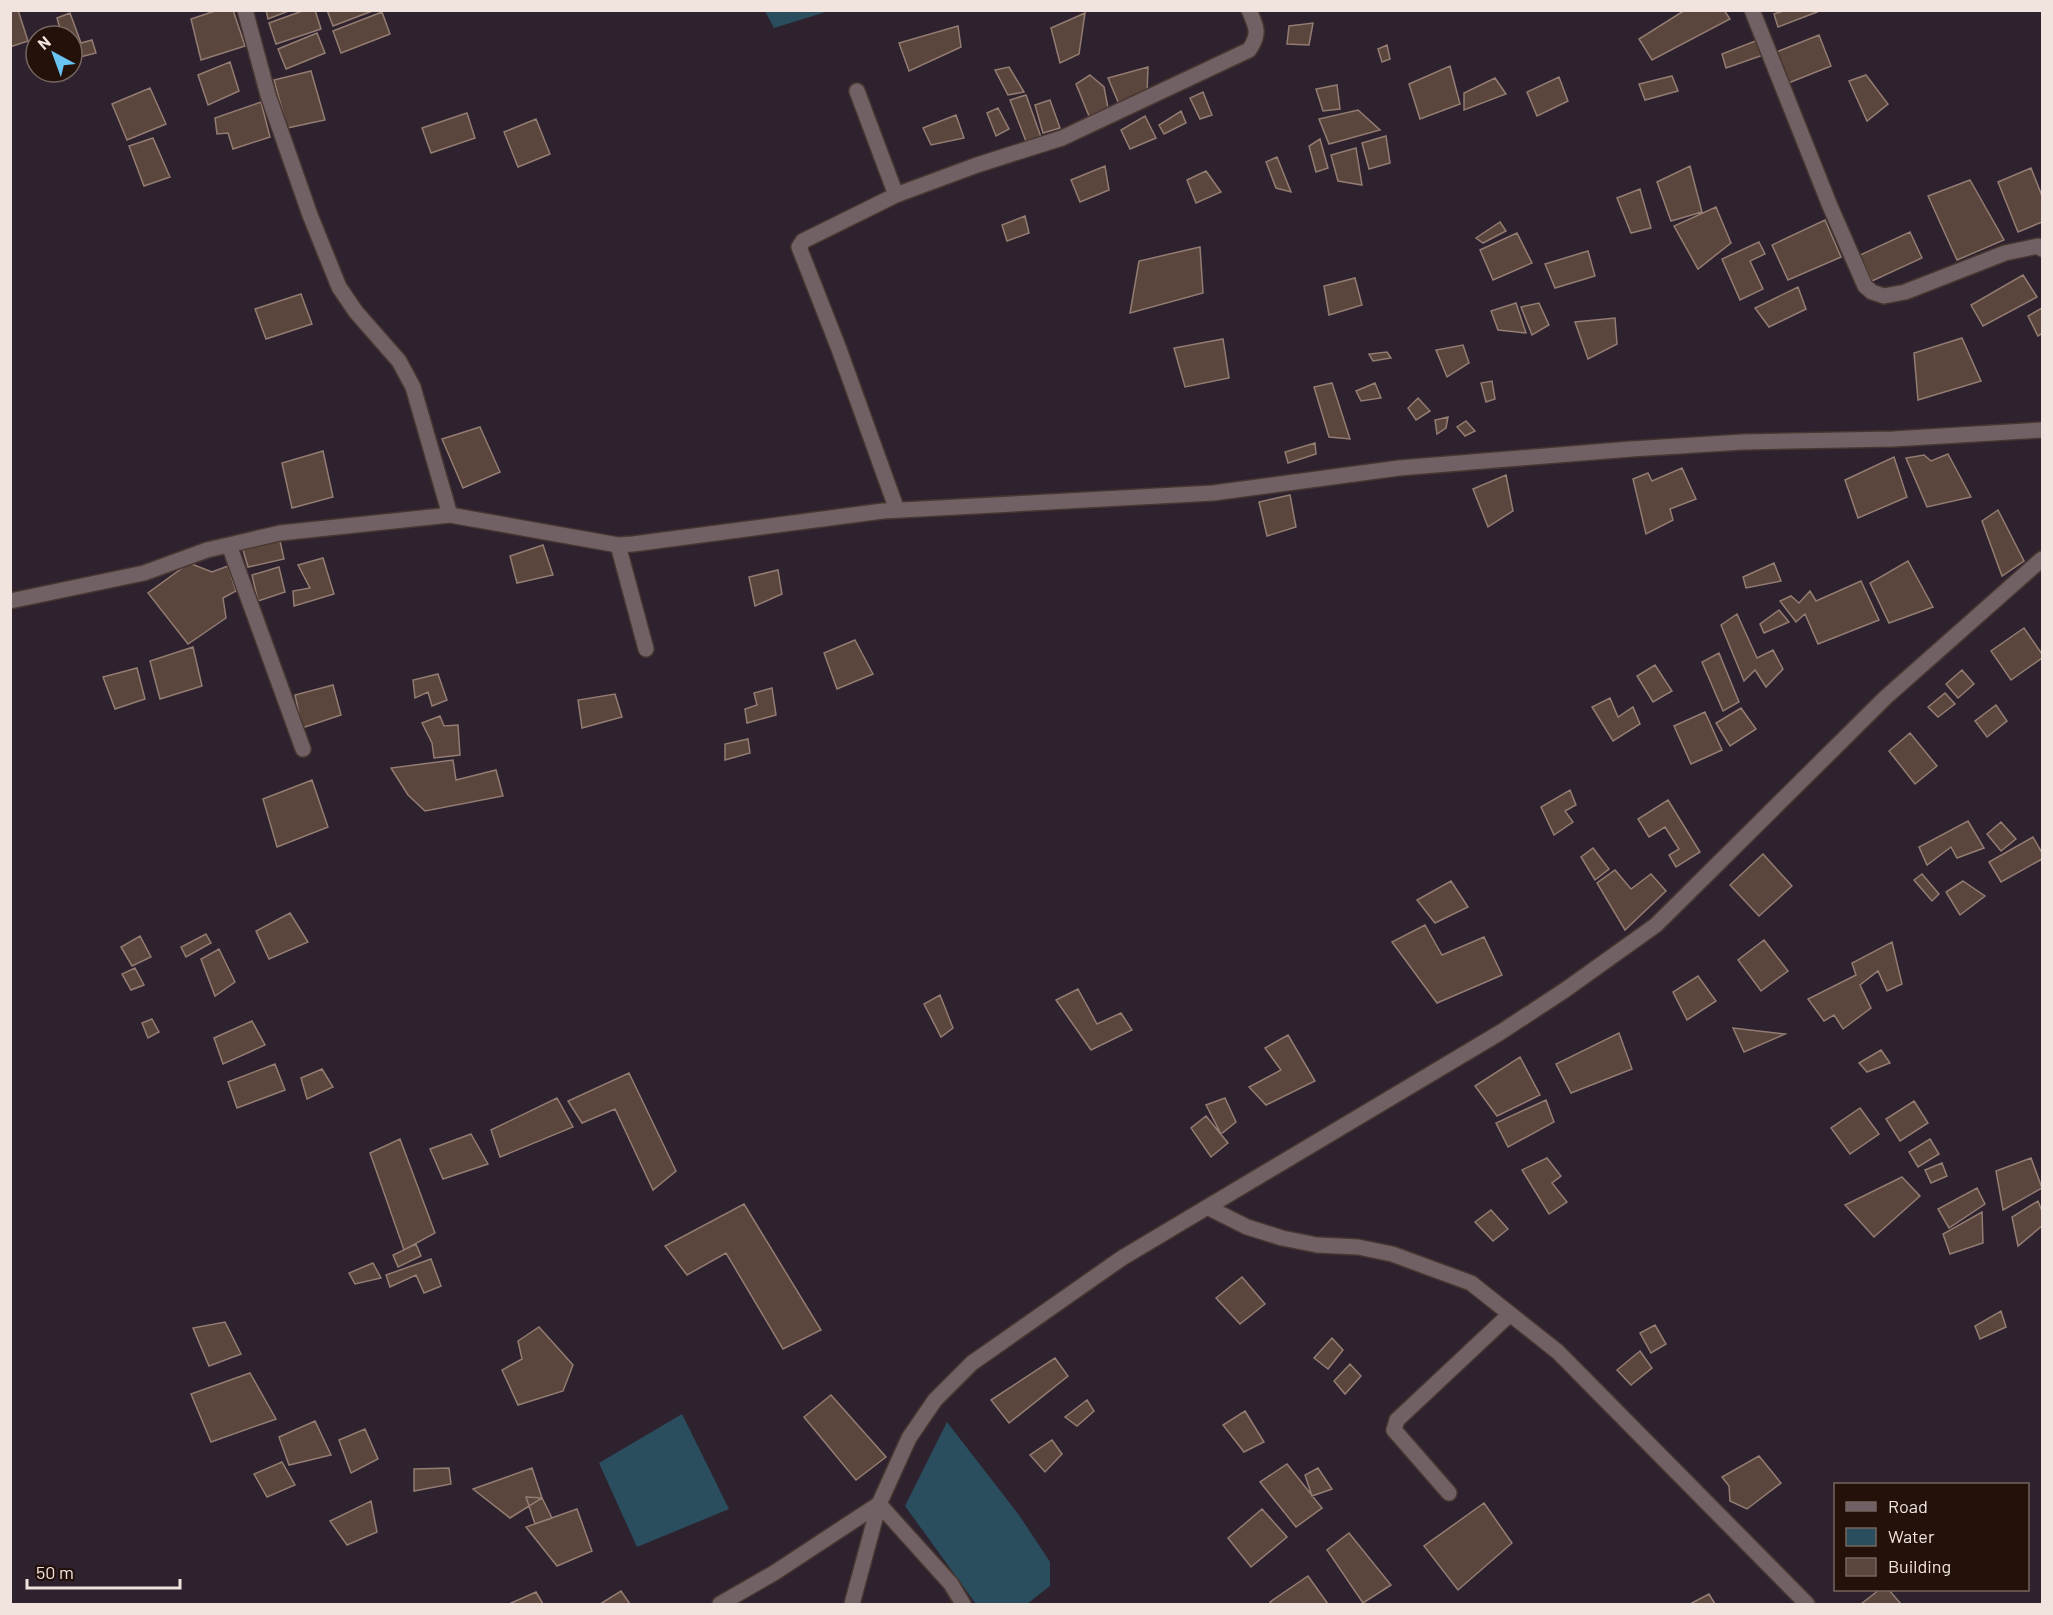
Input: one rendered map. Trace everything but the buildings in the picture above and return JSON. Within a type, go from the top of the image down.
[{"type":"street","points":[[245,10],[268,95],[310,214],[339,287],[356,312],[399,361],[413,387],[450,515]]},
{"type":"street","points":[[897,510],[839,349],[799,247],[803,242],[896,195],[977,165],[1062,138],[1249,51],[1255,41],[1257,27],[1249,10]]},
{"type":"street","points":[[1752,10],[1830,206],[1865,286],[1872,292],[1884,296],[1905,292],[2005,253],[2038,246],[2043,249]]},
{"type":"street","points":[[857,91],[896,195]]},
{"type":"street","points":[[10,601],[144,573],[207,550],[280,533],[450,515],[618,545],[897,510],[1213,493],[1399,468],[1631,449],[1743,442],[1893,438],[2043,430]]},
{"type":"street","points":[[229,545],[303,749]]},
{"type":"street","points":[[618,545],[646,649]]},
{"type":"street","points":[[852,1605],[879,1504],[909,1438],[935,1400],[972,1364],[1122,1258],[1501,1032],[1656,925],[1886,697],[2043,560]]},
{"type":"street","points":[[1209,1208],[1247,1227],[1282,1238],[1317,1245],[1359,1247],[1392,1254],[1471,1283],[1557,1352],[1807,1605]]},
{"type":"street","points":[[1449,1493],[1395,1430],[1397,1420],[1510,1314]]},
{"type":"street","points":[[720,1605],[774,1573],[879,1504]]},
{"type":"street","points":[[879,1504],[951,1584],[963,1605]]},
{"type":"shaded area","points":[[11,11],[2042,11],[2042,1604],[11,1604]]},
{"type":"water","points":[[765,11],[829,11],[774,28]]},
{"type":"water","points":[[682,1414],[729,1509],[637,1547],[599,1463]]},
{"type":"water","points":[[947,1422],[1019,1515],[1050,1562],[1050,1586],[1027,1604],[976,1604],[905,1506]]}]
